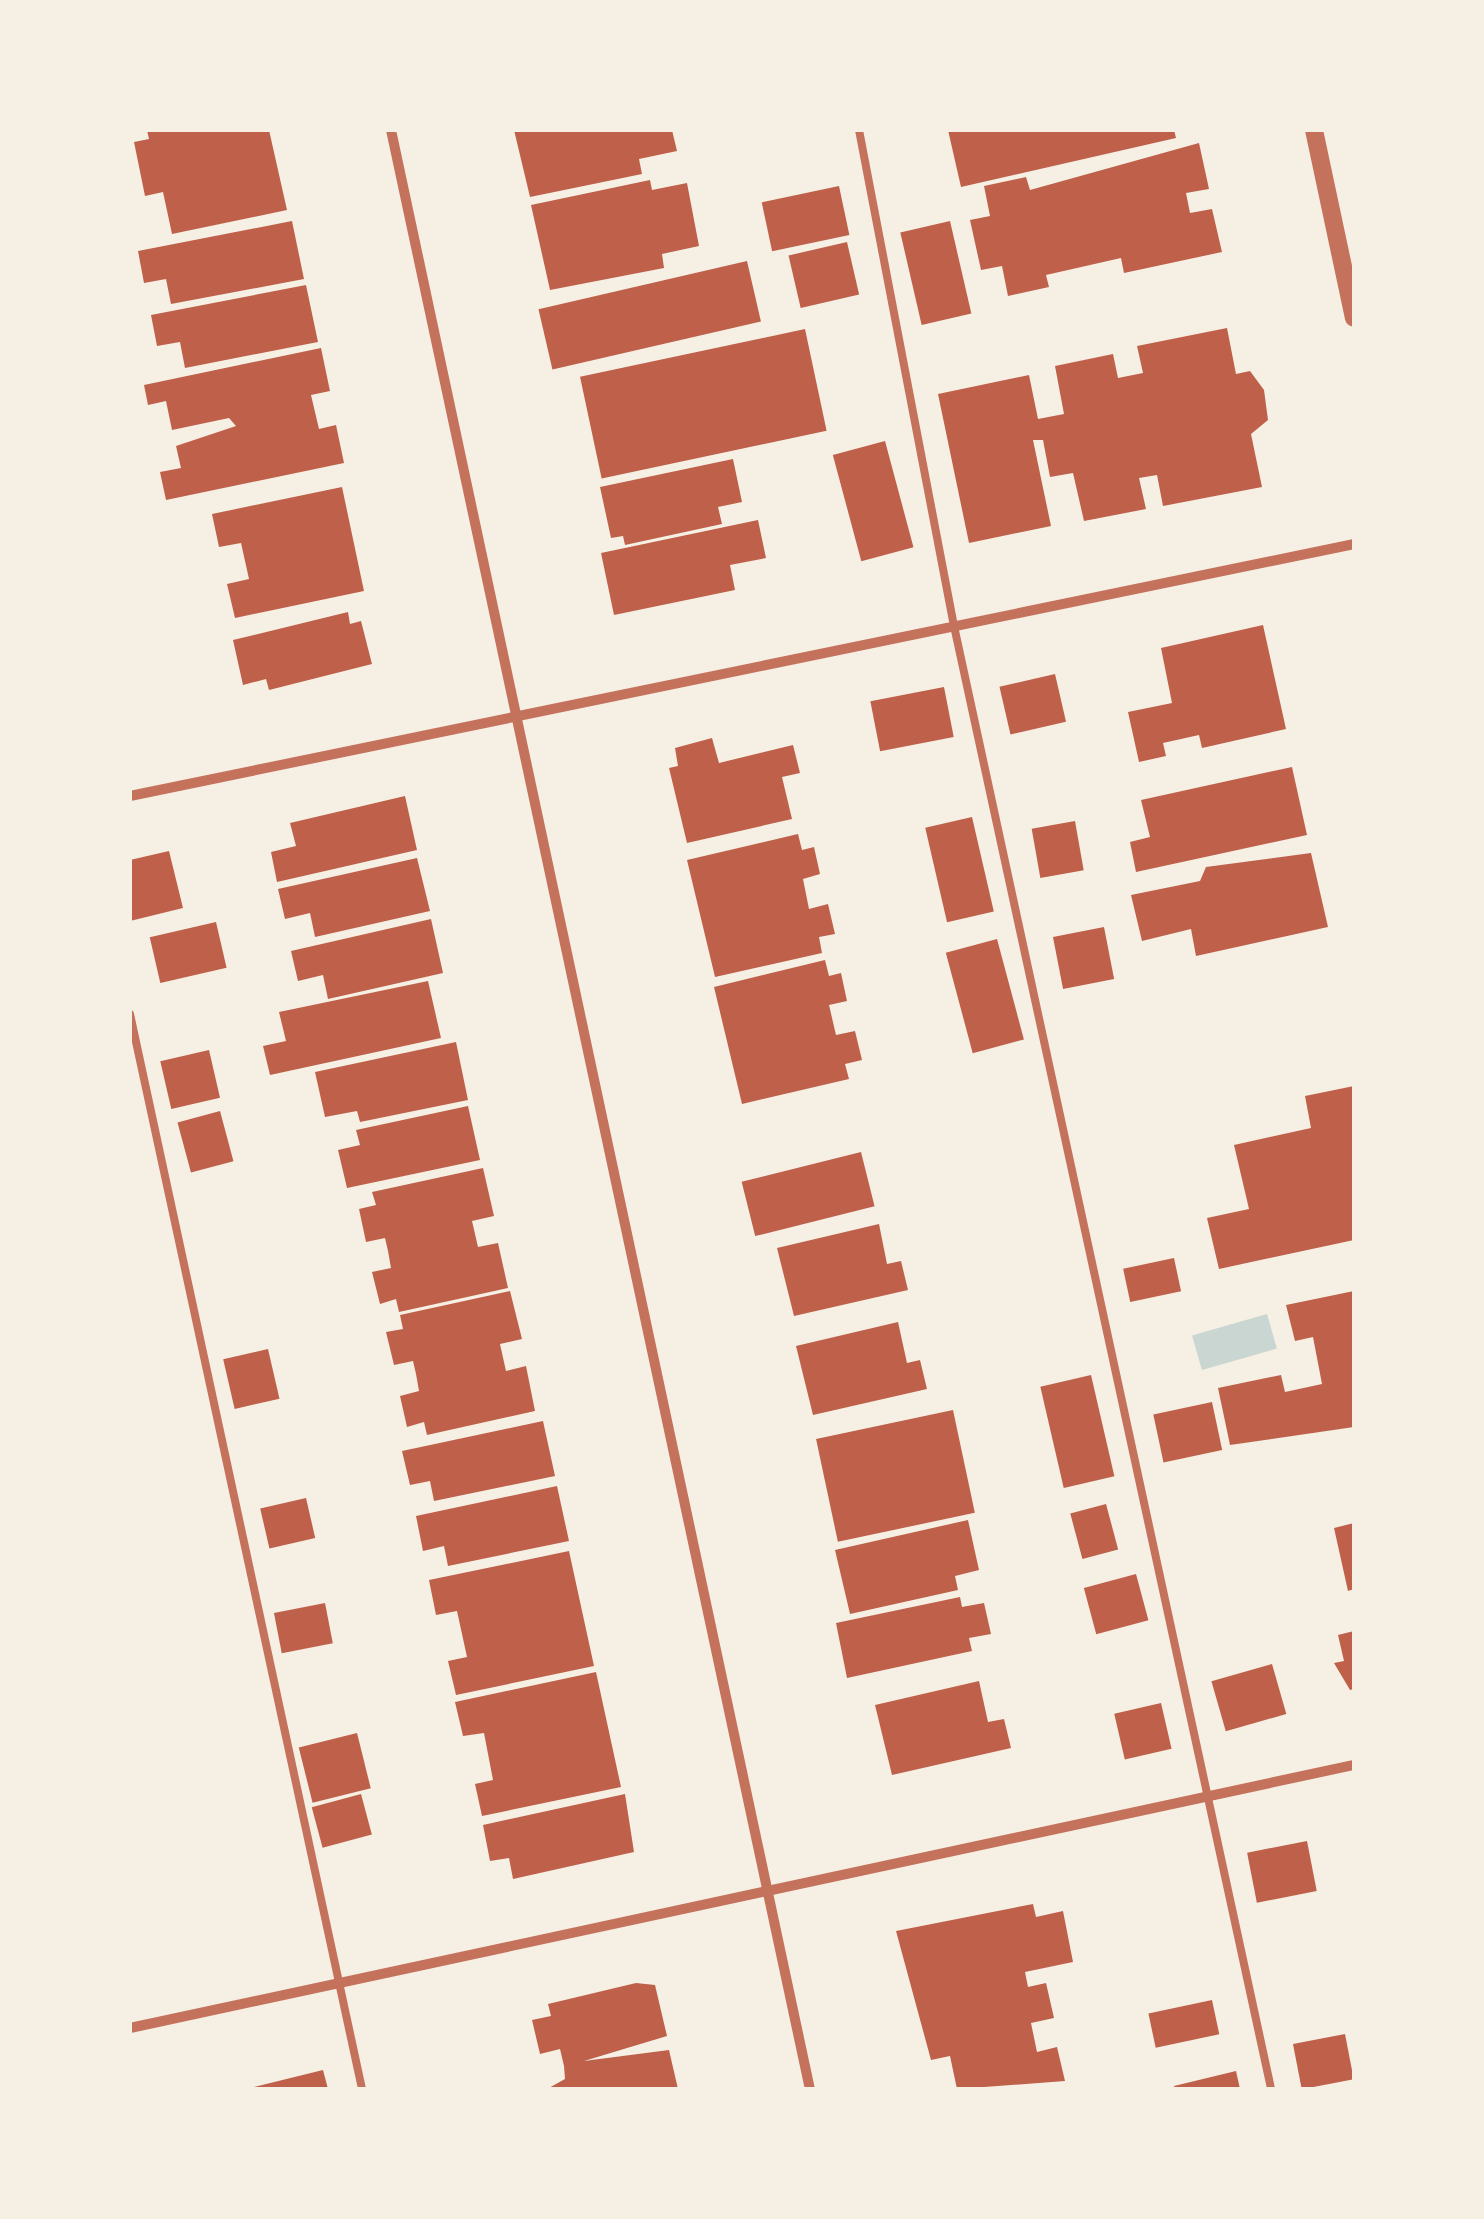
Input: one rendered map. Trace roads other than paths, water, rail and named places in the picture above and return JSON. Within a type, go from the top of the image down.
[{"type":"street","points":[[391,130],[810,2089]]},
{"type":"street","points":[[1314,130],[1354,318]]},
{"type":"street","points":[[130,796],[1354,544]]},
{"type":"street","points":[[130,2028],[1354,1765]]},
{"type":"lane","points":[[859,130],[954,626],[1270,2089]]},
{"type":"lane","points":[[130,1014],[362,2089]]}]
